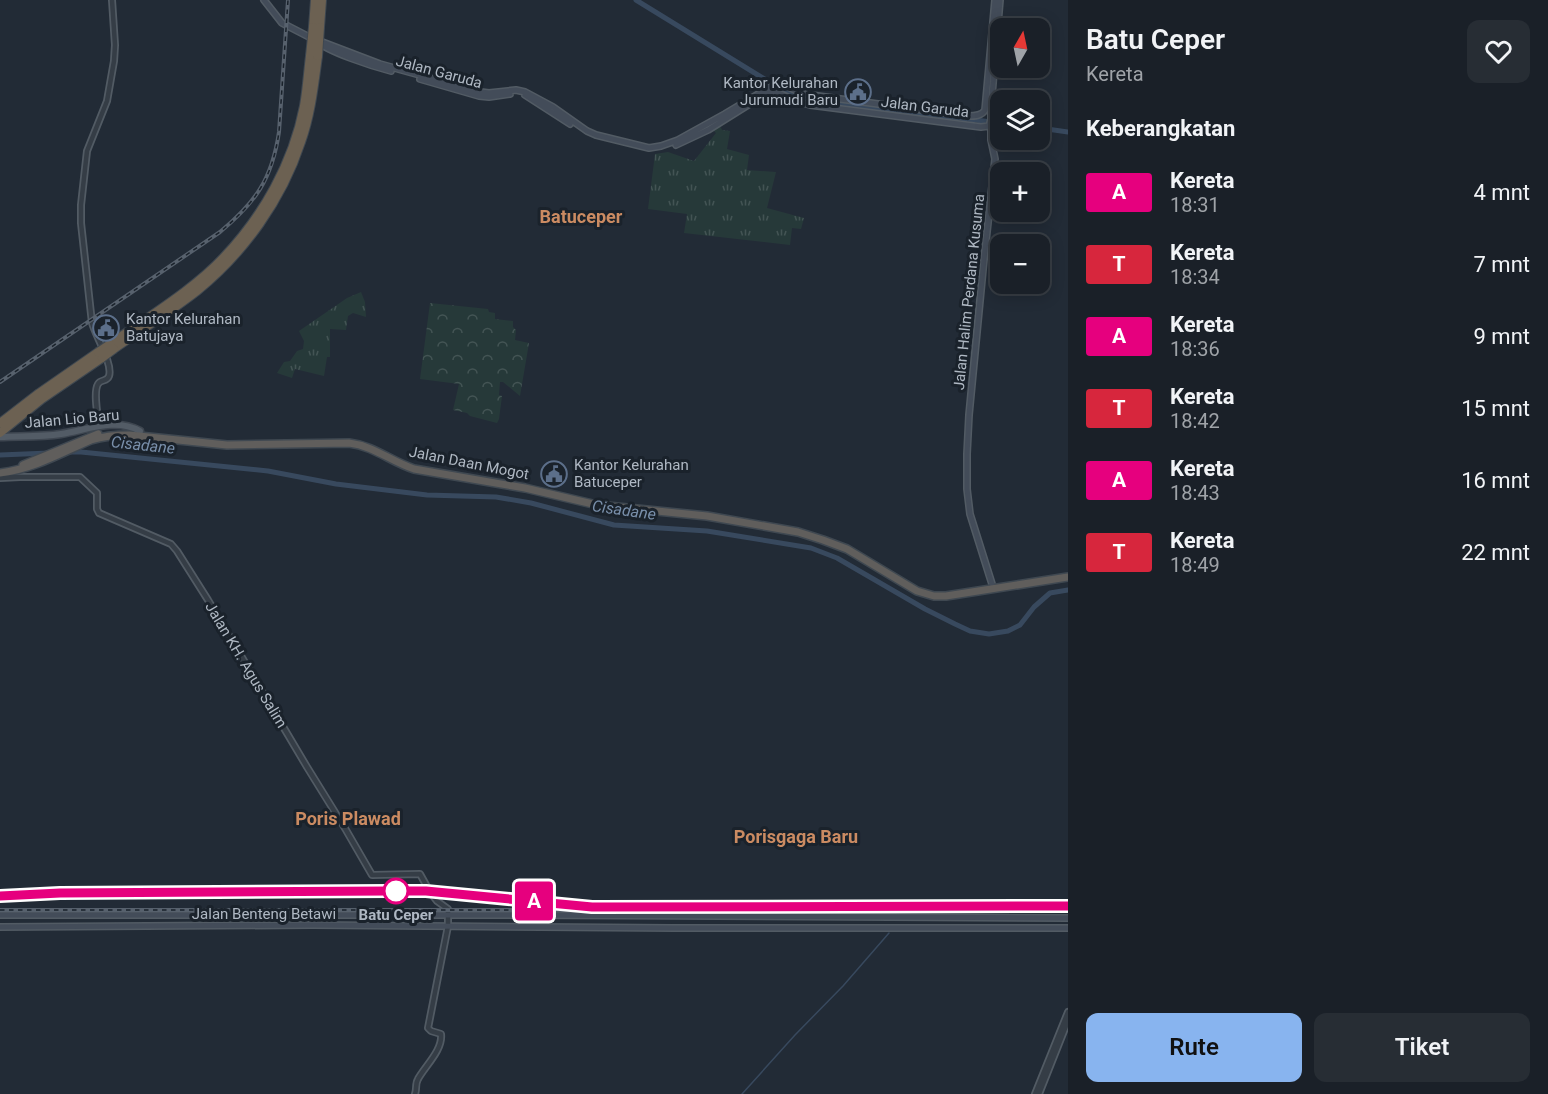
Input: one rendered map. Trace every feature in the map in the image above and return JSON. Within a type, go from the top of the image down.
[{"type":"highway","points":[[0,435],[4,423],[39,393],[100,355],[191,286],[222,259],[264,206],[283,171],[296,139],[314,56],[315,0]]},
{"type":"highway","points":[[316,27],[322,0]]},
{"type":"highway","name":"Jalan Daan Mogot","points":[[0,471],[18,470],[79,443],[128,431],[227,445],[349,439],[365,441],[416,464],[536,486],[590,500],[701,511],[783,524],[814,532],[931,592],[1068,575]]},
{"type":"highway","name":"Jalan Daan Mogot","points":[[848,548],[917,591],[934,596],[946,596],[1068,575]]},
{"type":"main road","name":"Jalan Garuda","points":[[264,0],[282,23],[315,40],[379,66],[479,96],[525,95],[592,137],[649,151],[671,147],[687,140],[769,92],[778,92],[810,105],[851,105],[968,116],[979,115],[984,112],[987,100],[995,0]]},
{"type":"main road","name":"Jalan Halim Perdana Kusuma","points":[[992,90],[1000,0]]},
{"type":"main road","name":"Jalan Garuda","points":[[439,83],[489,93],[516,90],[525,92],[553,107],[587,131],[649,148],[678,140],[781,83],[803,94],[851,105],[981,127],[989,126],[990,124]]},
{"type":"main road","points":[[981,127],[990,138]]},
{"type":"main road","name":"Jalan Halim Perdana Kusuma","points":[[992,584],[970,514],[967,454],[995,159],[993,150]]},
{"type":"main road","name":"Jalan Lio Baru","points":[[0,435],[62,434],[110,425],[128,431]]},
{"type":"main road","name":"Jalan Benteng Betawi","points":[[0,915],[448,921],[1068,918]]},
{"type":"main road","points":[[12,915],[15,920],[12,926]]},
{"type":"main road","points":[[22,926],[20,922],[23,915]]},
{"type":"main road","points":[[794,918],[796,923],[794,927]]},
{"type":"main road","points":[[997,918],[996,923],[999,928]]},
{"type":"main road","points":[[1038,918],[1036,924],[1038,927]]},
{"type":"main road","name":"Jalan Benteng Betawi","points":[[0,927],[576,921],[794,927],[1067,928]]},
{"type":"street","points":[[99,426],[96,398],[100,382],[106,380],[109,375],[108,360],[92,323],[81,205],[87,150],[107,101],[114,61],[112,0]]},
{"type":"street","name":"Jalan KH. Agus Salim","points":[[0,478],[80,477],[97,493],[99,513],[171,544],[208,600],[372,875],[420,875],[437,901],[448,909],[448,921]]},
{"type":"street","points":[[415,1094],[417,1080],[442,1039],[441,1034],[428,1028],[448,921]]},
{"type":"street","points":[[1037,1094],[1068,1011]]},
{"type":"street","points":[[1056,1044],[1068,1021]]},
{"type":"green space","points":[[720,126],[722,130],[730,131],[727,149],[749,155],[747,170],[776,172],[767,208],[804,218],[801,229],[792,228],[790,245],[684,233],[687,214],[648,209],[655,154],[668,152],[694,161],[716,133],[713,130]]},
{"type":"green space","points":[[361,292],[365,302],[366,317],[353,313],[348,316],[346,330],[330,329],[330,357],[327,357],[324,376],[295,369],[292,378],[277,373],[284,362],[290,361],[297,351],[303,349],[304,341],[299,331],[347,298]]},
{"type":"green space","points":[[430,303],[488,309],[489,312],[495,313],[495,319],[513,321],[513,327],[516,330],[515,340],[529,343],[520,396],[500,382],[499,395],[502,396],[497,423],[453,410],[459,384],[420,379]]},
{"type":"waterway","points":[[636,0],[779,88],[802,99],[990,122]]},
{"type":"waterway","points":[[1050,129],[1068,132]]},
{"type":"waterway","name":"Cisadane","points":[[68,452],[268,471],[336,484],[427,495],[496,497],[531,503],[614,525],[707,531],[811,548],[837,558],[955,624],[970,631],[989,634],[1008,631],[1020,625],[1034,607],[1050,593],[1068,590]]},
{"type":"waterway","name":"Cisadane","points":[[0,455],[49,453]]},
{"type":"waterway","points":[[742,1094],[889,933]]},
{"type":"railway","points":[[0,382],[220,232],[253,200],[272,163],[279,132],[288,0]]},
{"type":"railway","points":[[404,891],[541,902]]},
{"type":"railway","points":[[0,898],[348,893],[390,896]]},
{"type":"railway","points":[[0,910],[1068,908]]},
{"type":"train","name":"A","points":[[0,896],[60,893],[426,891],[592,907],[1068,906]]},
{"type":"place","name":"Kantor Kelurahan Jurumudi Baru","points":[[858,92]]},
{"type":"place","name":"Kantor Kelurahan Batujaya","points":[[106,328]]},
{"type":"place","name":"Kantor Kelurahan Batuceper","points":[[554,474]]},
{"type":"place","name":"Batu Ceper","points":[[396,891]]},
{"type":"district","name":"Batuceper","points":[[581,216]]},
{"type":"district","name":"Poris Plawad","points":[[348,818]]},
{"type":"district","name":"Porisgaga Baru","points":[[796,836]]}]
